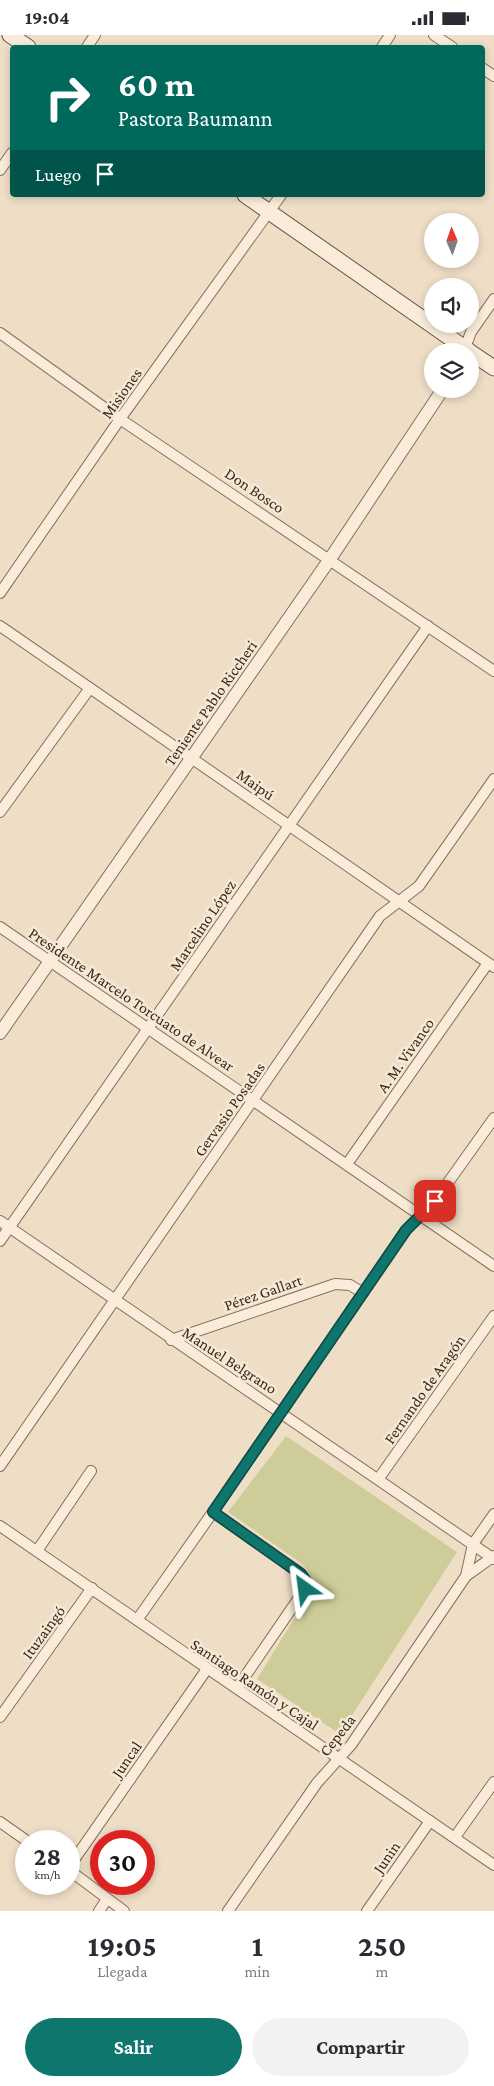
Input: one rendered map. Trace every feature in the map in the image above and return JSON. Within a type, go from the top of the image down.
[{"type":"main road","points":[[10,35],[25,45]]},
{"type":"main road","points":[[248,197],[456,343]]},
{"type":"main road","points":[[479,359],[494,368]]},
{"type":"street","points":[[434,35],[449,45]]},
{"type":"street","points":[[0,170],[10,156]]},
{"type":"street","name":"Misiones","points":[[0,593],[120,419],[280,197]]},
{"type":"street","points":[[469,343],[471,332],[494,299]]},
{"type":"street","name":"Don Bosco","points":[[0,333],[120,419],[494,671]]},
{"type":"street","name":"Teniente Pablo Riccheri","points":[[0,1033],[330,559],[436,398]]},
{"type":"street","name":"Maipú","points":[[0,626],[491,965]]},
{"type":"street","name":"Marcelino López","points":[[0,1241],[428,627]]},
{"type":"street","points":[[0,812],[90,688]]},
{"type":"street","name":"Gervasio Posadas","points":[[0,1466],[116,1301],[380,916],[418,886],[494,779]]},
{"type":"street","name":"Presidente Marcelo Torcuato de Alvear","points":[[0,927],[150,1028],[494,1266]]},
{"type":"street","name":"A. M. Vivanco","points":[[347,1164],[491,965]]},
{"type":"street","points":[[137,1619],[213,1512],[406,1230],[435,1201],[494,1118]]},
{"type":"street","name":"Manuel Belgrano","points":[[0,1221],[494,1557]]},
{"type":"street","name":"Pérez Gallart","points":[[171,1339],[335,1284],[350,1285],[363,1293]]},
{"type":"street","name":"Fernando de Aragón","points":[[379,1478],[494,1316]]},
{"type":"street","points":[[37,1551],[91,1471]]},
{"type":"street","points":[[213,1512],[301,1574],[306,1581],[305,1589],[237,1688]]},
{"type":"street","name":"Cepeda","points":[[228,1911],[317,1783],[351,1745],[466,1576],[474,1544],[494,1514]]},
{"type":"street","name":"Santiago Ramón y Cajal","points":[[0,1526],[494,1865]]},
{"type":"street","name":"Cepeda","points":[[466,1576],[494,1557]]},
{"type":"street","name":"Ituzaingó","points":[[0,1717],[92,1588]]},
{"type":"street","name":"Juncal","points":[[80,1853],[207,1669]]},
{"type":"street","points":[[455,1837],[494,1782]]},
{"type":"street","name":"Junin","points":[[367,1911],[430,1821]]},
{"type":"street","points":[[0,1822],[15,1833]]},
{"type":"street","points":[[80,1878],[124,1911]]},
{"type":"street","points":[[99,1911],[107,1899]]},
{"type":"shaded area","points":[[286,1436],[457,1552],[340,1734],[257,1679],[313,1588],[311,1577],[304,1565],[228,1512]]},
{"type":"route","points":[[305,1589],[306,1581],[301,1574],[213,1512],[406,1230],[435,1201]]}]
